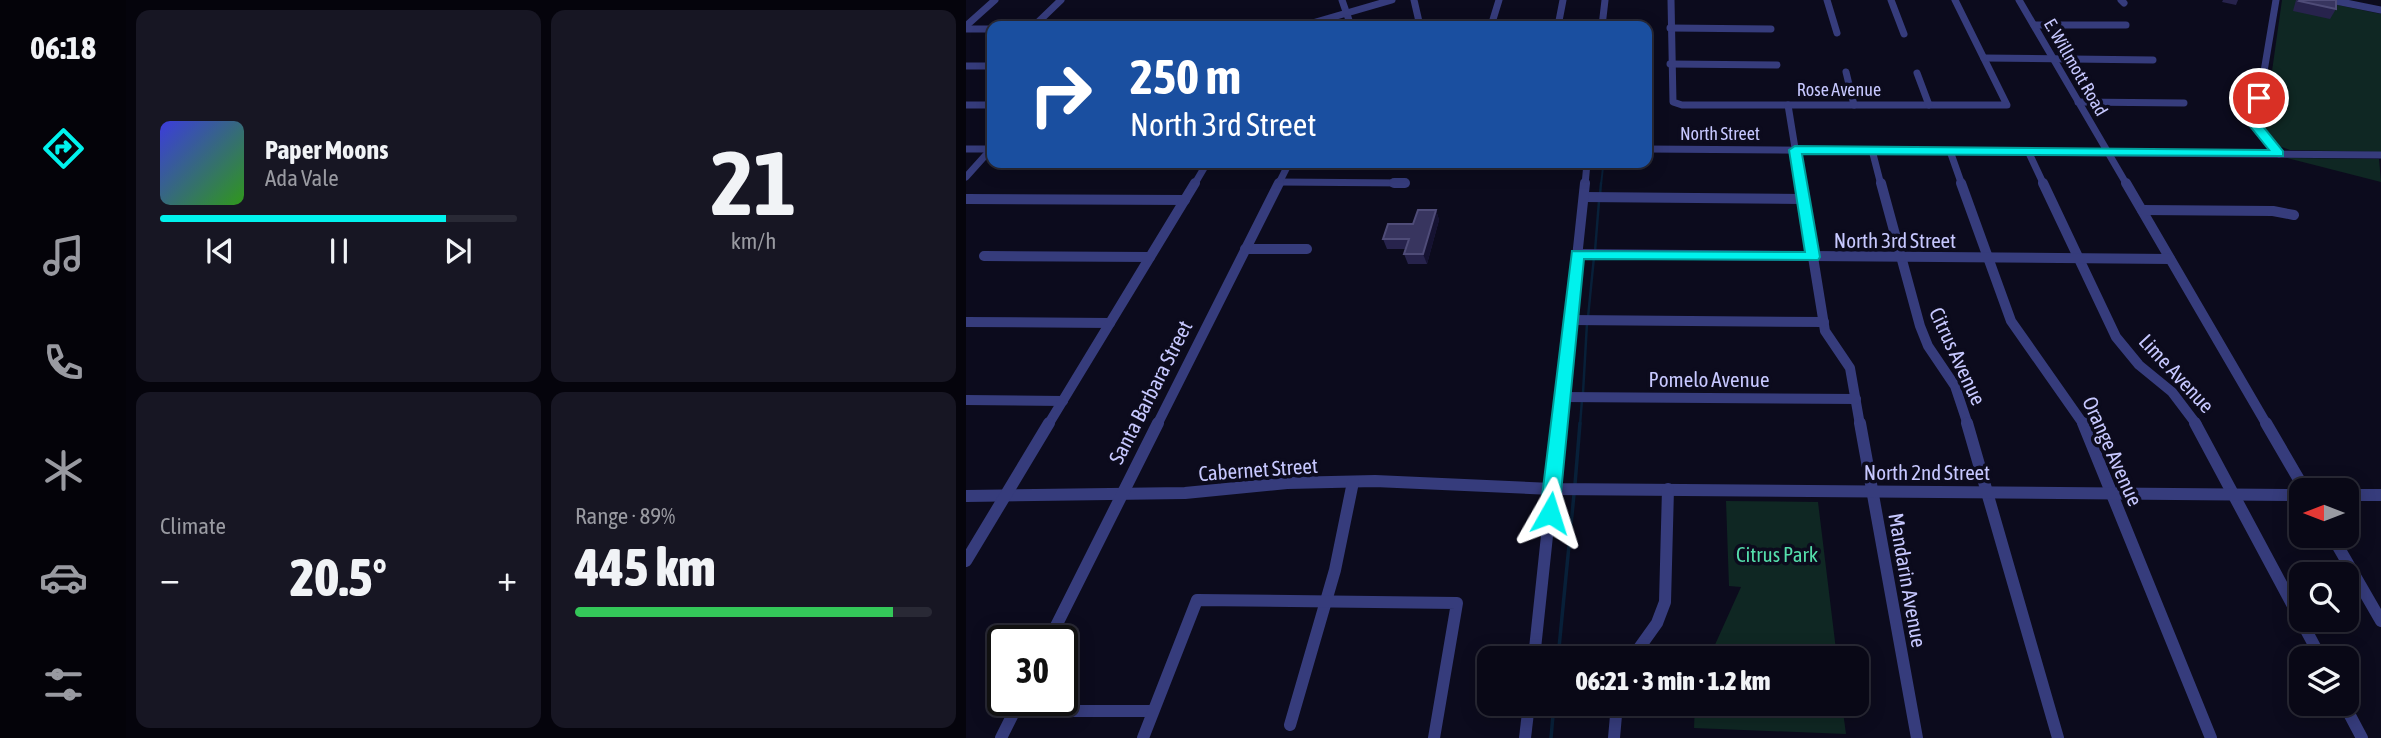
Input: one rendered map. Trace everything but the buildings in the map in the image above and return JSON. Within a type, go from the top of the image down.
[{"type":"street","points":[[966,28],[995,0]]},
{"type":"street","points":[[1039,21],[1061,0]]},
{"type":"street","points":[[1342,0],[1349,21]]},
{"type":"street","points":[[1319,21],[1392,0]]},
{"type":"street","points":[[1414,0],[1419,21]]},
{"type":"street","points":[[1493,21],[1499,0]]},
{"type":"street","points":[[1559,21],[1563,0]]},
{"type":"street","points":[[1603,21],[1605,0]]},
{"type":"street","points":[[1671,0],[1670,64],[1777,65]]},
{"type":"street","points":[[1827,0],[1837,33]]},
{"type":"street","points":[[1891,0],[1904,34]]},
{"type":"street","points":[[1955,0],[1984,58],[2153,60]]},
{"type":"street","name":"E. Willmott Road","points":[[2019,0],[2298,478]]},
{"type":"street","points":[[2276,0],[2255,125],[2279,154]]},
{"type":"street","points":[[2331,0],[2381,10]]},
{"type":"street","points":[[2034,25],[2126,25]]},
{"type":"street","points":[[966,28],[987,29]]},
{"type":"street","points":[[1670,28],[1771,29]]},
{"type":"street","name":"Rose Avenue","points":[[1670,64],[1673,102],[1682,105],[2007,105],[1984,58]]},
{"type":"street","points":[[966,66],[987,66]]},
{"type":"street","points":[[1846,72],[1854,105]]},
{"type":"street","points":[[1917,73],[1929,105]]},
{"type":"street","points":[[2078,102],[2184,103]]},
{"type":"street","points":[[966,105],[987,105]]},
{"type":"street","name":"Mandarin Avenue","points":[[1788,105],[1824,322],[1832,346],[1850,368],[1917,738]]},
{"type":"street","points":[[966,149],[987,149]]},
{"type":"street","name":"North Street","points":[[1652,149],[2381,155]]},
{"type":"street","name":"Citrus Avenue","points":[[1872,150],[1925,339],[1955,386],[2058,738]]},
{"type":"street","name":"Orange Avenue","points":[[1950,151],[2011,321],[2022,340],[2077,410],[2211,738]]},
{"type":"street","name":"Lime Avenue","points":[[2028,151],[2116,337],[2139,365],[2172,392],[2191,413],[2315,646]]},
{"type":"street","points":[[966,177],[987,154]]},
{"type":"street","points":[[966,561],[1205,168]]},
{"type":"street","name":"Santa Barbara Street","points":[[1057,625],[1286,168]]},
{"type":"street","points":[[1535,646],[1587,168]]},
{"type":"street","points":[[1279,182],[1405,183]]},
{"type":"street","points":[[1584,197],[1803,199]]},
{"type":"street","points":[[966,199],[1185,200]]},
{"type":"street","points":[[2142,210],[2273,211],[2294,215]]},
{"type":"street","points":[[1245,249],[1307,249]]},
{"type":"street","name":"North 3rd Street","points":[[1577,254],[2170,259]]},
{"type":"street","points":[[984,256],[1150,257]]},
{"type":"street","points":[[1570,320],[1824,322]]},
{"type":"street","points":[[966,322],[1110,323]]},
{"type":"street","name":"Pomelo Avenue","points":[[1562,397],[1856,399]]},
{"type":"street","points":[[966,400],[1060,405]]},
{"type":"street","points":[[1290,725],[1325,601],[1353,482]]},
{"type":"street","name":"Cabernet Street","points":[[966,496],[1185,493],[1287,483],[1353,482],[1552,489]]},
{"type":"street","name":"North 2nd Street","points":[[1552,489],[2289,495]]},
{"type":"street","points":[[1641,646],[1657,623],[1665,602],[1668,489]]},
{"type":"street","points":[[2359,495],[2381,495]]},
{"type":"street","points":[[2339,548],[2381,621]]},
{"type":"street","points":[[1143,738],[1197,600],[1457,603],[1433,738]]},
{"type":"street","points":[[1078,708],[1153,711]]},
{"type":"street","points":[[1001,738],[1012,716]]},
{"type":"street","points":[[1525,738],[1528,716]]},
{"type":"street","points":[[1614,738],[1616,716]]},
{"type":"street","points":[[2350,716],[2362,738]]},
{"type":"green space","points":[[2282,0],[2314,0],[2381,14],[2381,152],[2290,150],[2279,146],[2264,128]]},
{"type":"green space","points":[[2287,158],[2379,159],[2381,182]]},
{"type":"green space","name":"Citrus Park","points":[[1726,501],[1818,502],[1836,646],[1714,646],[1741,587],[1729,586]]},
{"type":"green space","points":[[1694,716],[1844,716],[1846,734],[1694,728]]},
{"type":"waterway","points":[[1601,185],[1603,168]]},
{"type":"waterway","points":[[1600,195],[1601,183]]},
{"type":"waterway","points":[[1595,251],[1599,201]]},
{"type":"waterway","points":[[1588,317],[1594,257]]},
{"type":"waterway","points":[[1583,393],[1587,323]]},
{"type":"waterway","points":[[1580,425],[1582,400]]},
{"type":"waterway","points":[[1575,484],[1580,423]]},
{"type":"waterway","points":[[1559,646],[1574,494]]},
{"type":"waterway","points":[[1551,738],[1553,716]]},
{"type":"route","points":[[1550,513],[1577,254],[1813,257],[1795,150],[2279,154],[2255,125],[2259,98]]}]
